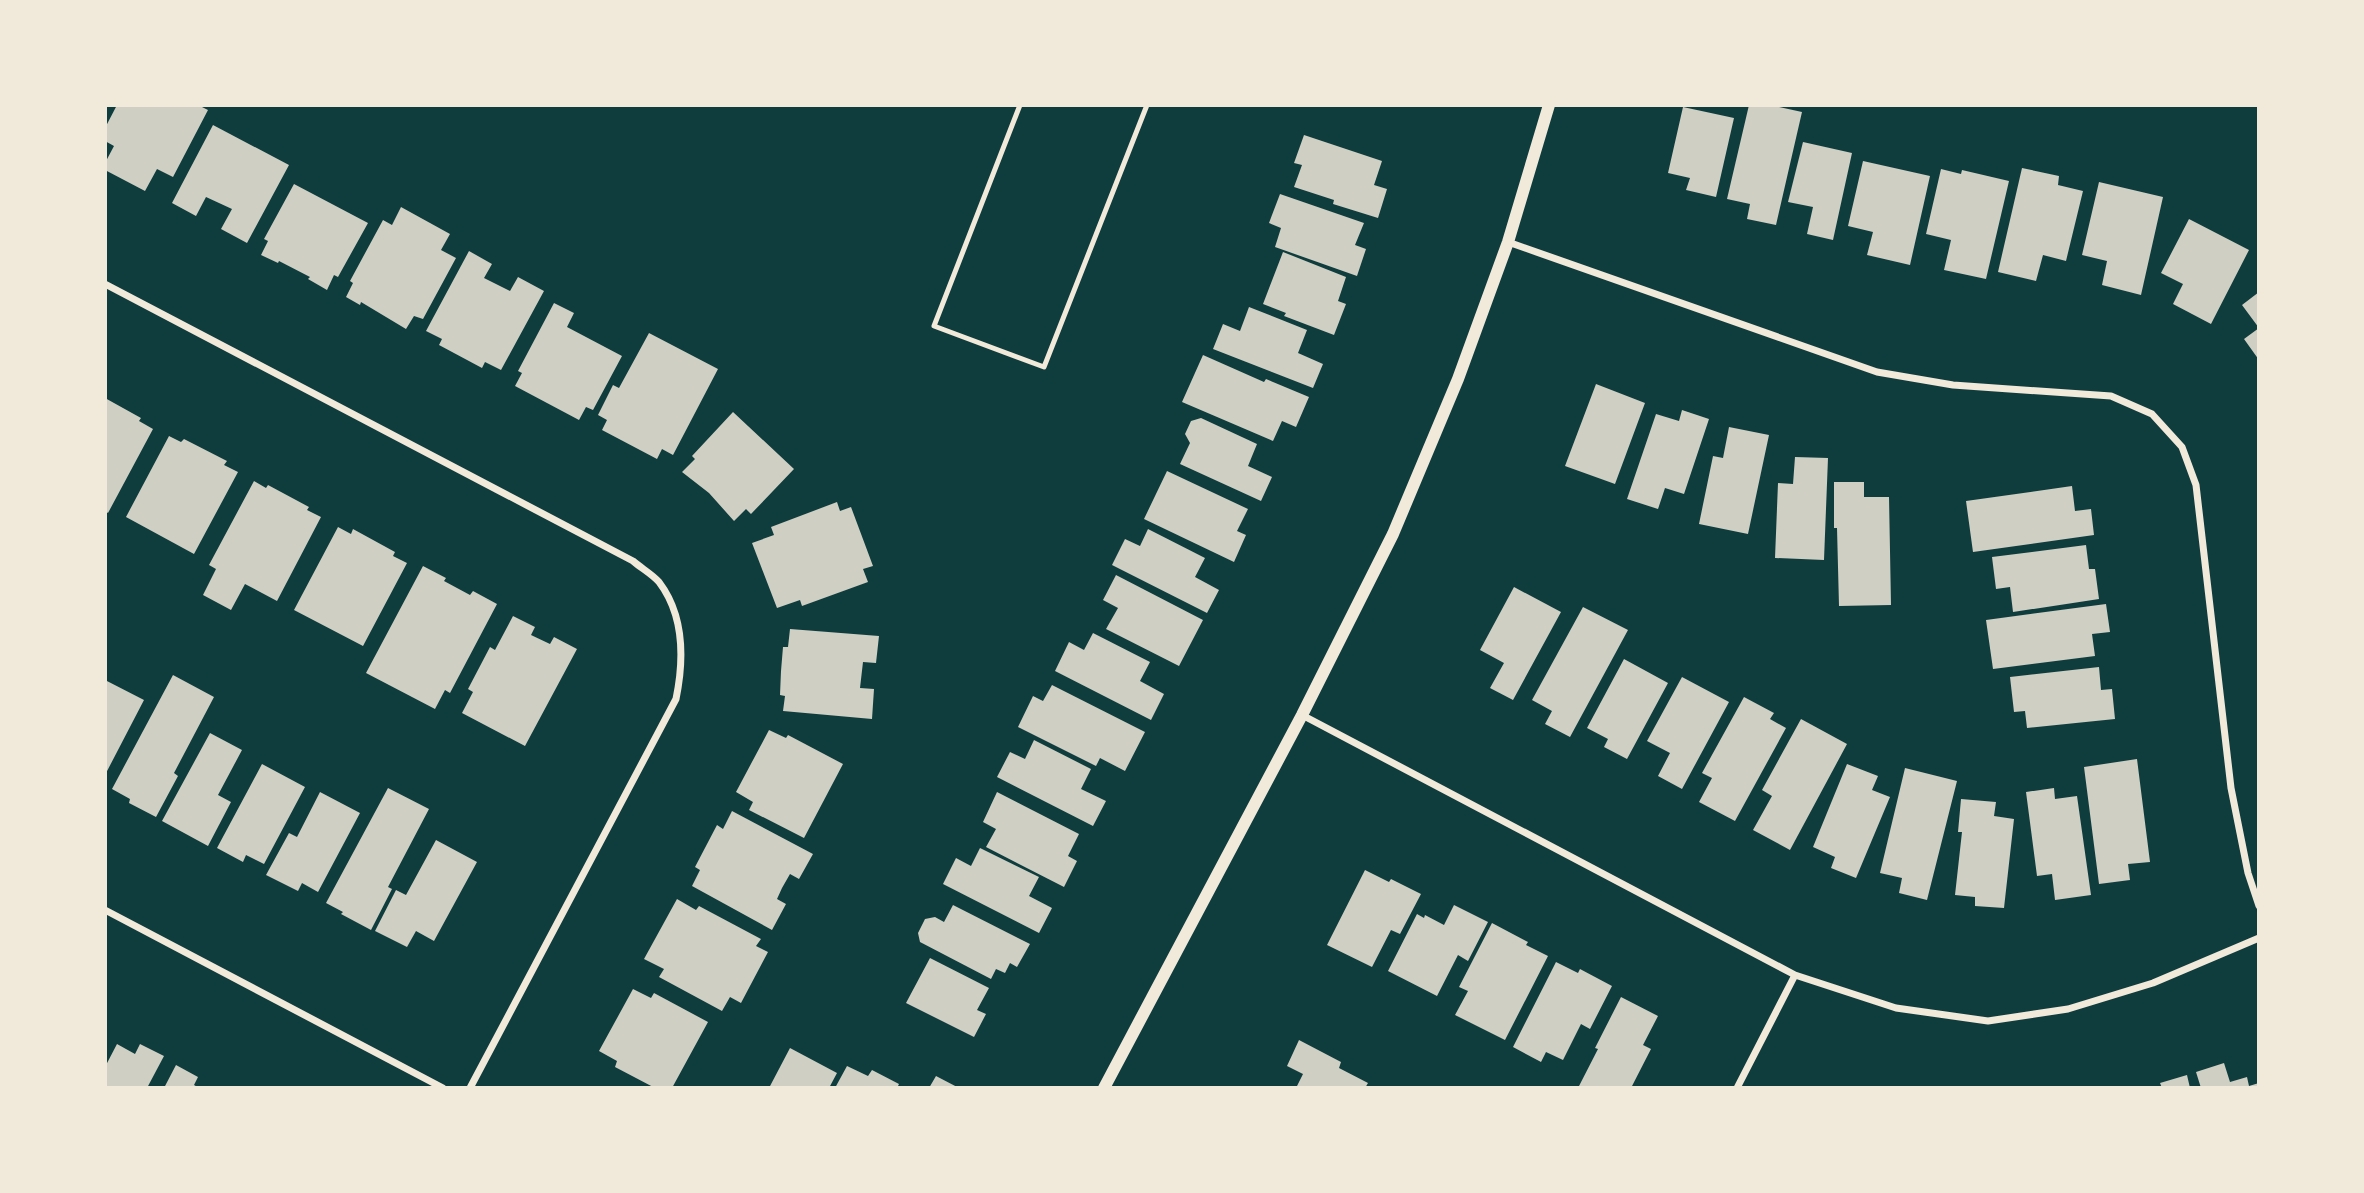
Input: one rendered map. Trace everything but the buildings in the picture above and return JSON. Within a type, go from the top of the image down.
[{"type":"street","points":[[1104,1088],[1302,715],[1393,534],[1458,379],[1508,242],[1549,105]]},
{"type":"street","points":[[1508,242],[1877,372],[1953,385],[2111,396],[2152,414],[2182,447],[2196,485],[2231,788],[2248,873],[2259,906]]},
{"type":"street","points":[[105,285],[633,561],[658,581],[674,610],[680,639],[682,670],[676,699],[470,1088]]},
{"type":"street","points":[[1302,715],[1795,975],[1896,1008],[1988,1021],[2068,1009],[2153,983],[2259,938]]},
{"type":"street","points":[[105,910],[443,1088]]},
{"type":"street","points":[[1737,1088],[1795,975]]},
{"type":"lane","points":[[1020,105],[934,326],[1044,367],[1147,105]]}]
